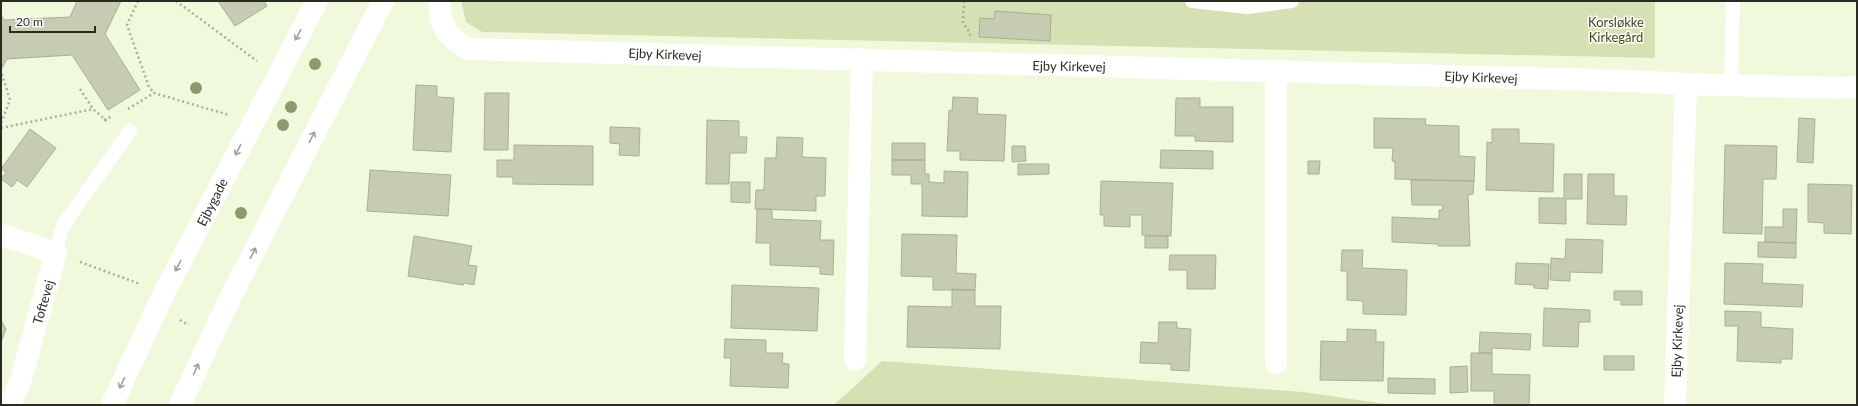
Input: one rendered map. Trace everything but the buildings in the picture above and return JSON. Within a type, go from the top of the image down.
[{"type":"street","name":"Ejbygade","points":[[112,405],[164,293],[317,1]]},
{"type":"street","points":[[180,405],[212,335],[383,1]]},
{"type":"street","name":"Ejby Kirkevej","points":[[440,1],[440,16],[446,32],[459,44],[469,49],[1630,81],[1731,86],[1857,87]]},
{"type":"street","points":[[855,360],[862,59]]},
{"type":"street","points":[[1276,71],[1276,363]]},
{"type":"street","name":"Ejby Kirkevej","points":[[1675,405],[1686,84]]},
{"type":"street","points":[[1,235],[56,253]]},
{"type":"street","name":"Toftevej","points":[[10,405],[21,379],[56,253]]},
{"type":"lane","points":[[1192,1],[1247,7],[1292,1]]},
{"type":"lane","points":[[1731,86],[1733,1]]},
{"type":"lane","points":[[56,253],[61,232],[66,221],[129,133]]},
{"type":"path","points":[[138,1],[127,25],[149,87],[154,93],[253,122]]},
{"type":"path","points":[[176,1],[277,75]]},
{"type":"path","points":[[964,1],[963,23],[970,34],[969,63]]},
{"type":"path","points":[[1,123],[10,100],[2,74]]},
{"type":"path","points":[[80,89],[104,120],[129,133]]},
{"type":"path","points":[[125,110],[154,93]]},
{"type":"path","points":[[1,128],[94,109]]},
{"type":"path","points":[[104,120],[118,113]]},
{"type":"path","points":[[56,253],[164,293],[173,316],[212,335]]},
{"type":"green space","name":"Korsløkke Kirkegård","points":[[461,1],[1655,1],[1655,58],[482,32],[466,22]]},
{"type":"green space","points":[[882,361],[1303,392],[1393,405],[834,405]]}]
